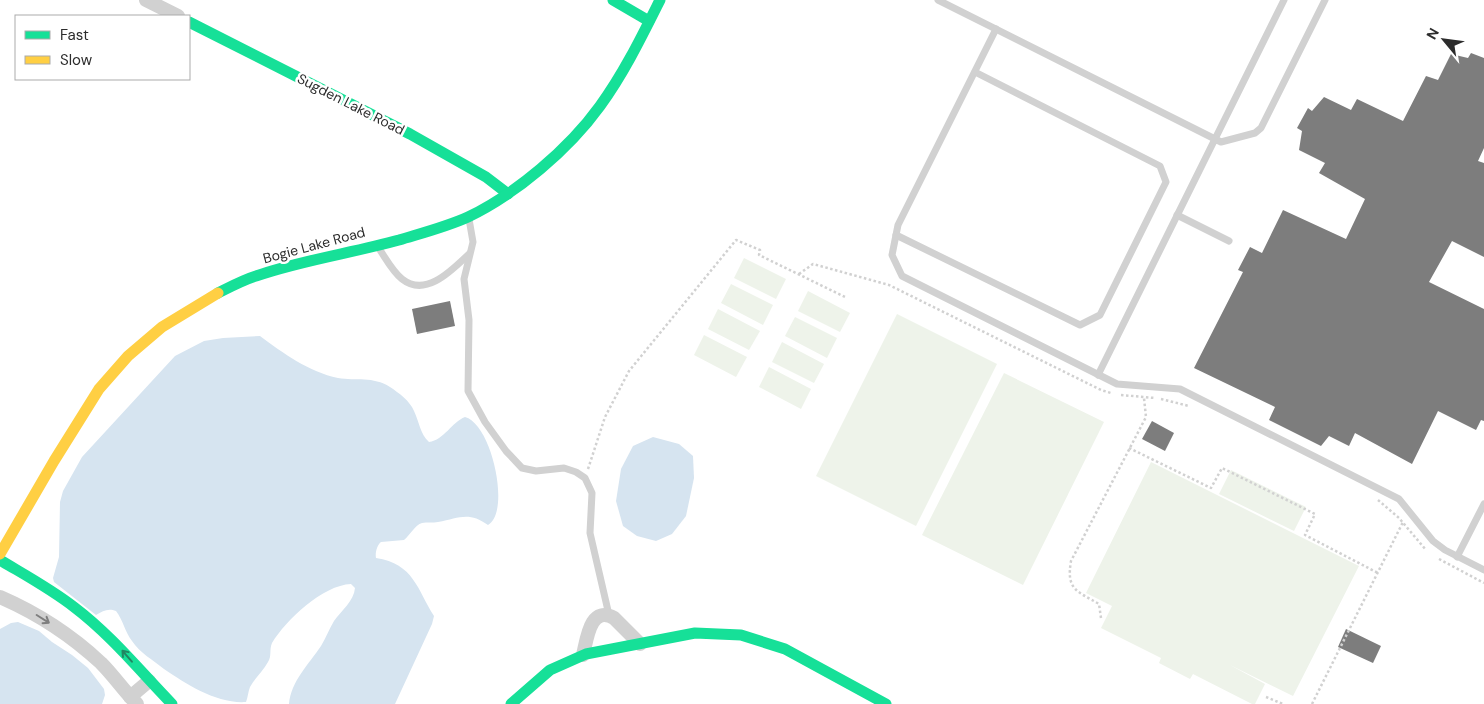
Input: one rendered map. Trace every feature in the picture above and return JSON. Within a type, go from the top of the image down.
[{"type":"street","points":[[146,0],[164,4],[177,15]]},
{"type":"street","points":[[613,0],[649,21]]},
{"type":"street","name":"Bogie Lake Road","points":[[0,554],[54,461],[99,389],[128,356],[155,333],[208,297],[255,276],[445,226],[469,216],[508,194],[559,153],[600,106],[631,56],[660,0]]},
{"type":"street","name":"Sugden Lake Road","points":[[190,23],[410,134],[486,177],[508,194]]},
{"type":"street","points":[[0,560],[42,585],[82,613],[118,646],[148,681],[172,704]]},
{"type":"street","points":[[0,597],[25,608],[66,633],[101,663],[134,701],[148,681]]},
{"type":"street","points":[[583,655],[588,631],[593,620],[597,617],[609,616],[614,618],[640,644]]},
{"type":"street","points":[[511,704],[550,670],[583,655],[695,633],[741,635],[785,649],[886,704]]},
{"type":"lane","points":[[938,0],[1221,142],[1255,133],[1261,128],[1326,0]]},
{"type":"lane","points":[[1098,375],[1284,0]]},
{"type":"lane","points":[[996,29],[898,225],[892,255],[902,276],[1117,384],[1180,390],[1399,498],[1433,541],[1457,557],[1484,570]]},
{"type":"lane","points":[[896,234],[1080,325],[1100,314],[1166,182],[1160,166],[975,72]]},
{"type":"lane","points":[[1177,215],[1229,241]]},
{"type":"lane","points":[[469,216],[473,242],[464,279],[469,320],[468,391],[485,422],[506,452],[522,468],[536,471],[564,468],[576,472],[585,478],[592,493],[590,533],[609,616]]},
{"type":"lane","points":[[377,244],[402,279],[420,286],[437,282],[453,270],[470,253]]},
{"type":"lane","points":[[1457,557],[1484,504]]},
{"type":"path","points":[[585,478],[605,417],[629,371],[736,240],[760,250],[759,254],[845,297]]},
{"type":"path","points":[[799,274],[813,264],[889,285],[1100,390],[1130,397],[1162,399],[1188,405],[1197,410]]},
{"type":"path","points":[[1101,618],[1099,604],[1084,596],[1072,584],[1069,575],[1071,561],[1146,417],[1144,398]]},
{"type":"path","points":[[1130,448],[1211,488],[1222,468],[1315,514],[1305,535],[1378,573]]},
{"type":"path","points":[[1377,500],[1403,522],[1424,548],[1430,552]]},
{"type":"path","points":[[1312,704],[1403,522]]},
{"type":"path","points":[[1436,557],[1484,583]]},
{"type":"path","points":[[1266,697],[1283,704]]},
{"type":"shaded area","points":[[744,258],[786,279],[776,299],[734,278]]},
{"type":"shaded area","points":[[731,284],[773,305],[763,325],[721,303]]},
{"type":"shaded area","points":[[808,291],[850,313],[840,332],[798,311]]},
{"type":"shaded area","points":[[718,309],[760,331],[749,350],[708,329]]},
{"type":"shaded area","points":[[897,314],[997,364],[916,526],[816,476]]},
{"type":"shaded area","points":[[795,317],[837,338],[827,358],[785,336]]},
{"type":"shaded area","points":[[704,335],[747,357],[736,377],[694,355]]},
{"type":"shaded area","points":[[260,336],[307,367],[327,375],[345,379],[377,381],[390,387],[410,404],[429,442],[444,435],[460,419],[465,417],[475,423],[490,451],[498,487],[498,504],[495,517],[488,525],[469,517],[422,523],[404,540],[381,542],[377,547],[376,558],[389,561],[407,572],[418,587],[434,616],[395,704],[289,704],[290,696],[297,680],[321,646],[334,621],[352,597],[355,588],[351,584],[329,590],[317,597],[286,624],[272,643],[269,660],[250,687],[246,702],[235,702],[202,692],[182,681],[135,645],[116,611],[103,611],[96,615],[54,582],[53,578],[59,557],[60,502],[63,491],[82,457],[175,356],[204,341]]},
{"type":"shaded area","points":[[782,342],[824,364],[814,383],[772,362]]},
{"type":"shaded area","points":[[769,367],[811,389],[801,409],[759,387]]},
{"type":"shaded area","points":[[1004,373],[1104,422],[1023,585],[922,535]]},
{"type":"shaded area","points":[[653,437],[679,444],[693,456],[694,478],[686,516],[672,534],[656,541],[637,536],[623,526],[616,501],[621,469],[633,446]]},
{"type":"shaded area","points":[[1151,462],[1359,566],[1293,696],[1230,665],[1265,684],[1255,704],[1252,704],[1193,674],[1190,679],[1159,663],[1161,658],[1101,628],[1112,606],[1086,593]]},
{"type":"shaded area","points":[[1231,470],[1306,507],[1294,531],[1219,494]]},
{"type":"shaded area","points":[[18,622],[39,631],[88,668],[104,689],[105,695],[102,704],[0,704],[0,629],[11,623]]},
{"type":"building","points":[[1471,53],[1484,58],[1484,148],[1478,161],[1484,163],[1484,257],[1452,241],[1429,282],[1484,309],[1484,421],[1481,420],[1476,430],[1438,411],[1412,464],[1355,433],[1349,446],[1329,436],[1321,446],[1269,420],[1275,407],[1194,368],[1243,272],[1238,270],[1250,247],[1262,253],[1283,210],[1346,239],[1365,199],[1319,173],[1325,163],[1299,150],[1302,131],[1297,128],[1308,108],[1312,111],[1324,97],[1351,110],[1357,99],[1403,121],[1426,76],[1438,80],[1451,54],[1468,58]]},
{"type":"building","points":[[450,301],[455,326],[417,334],[412,309]]},
{"type":"building","points":[[1152,421],[1174,433],[1165,451],[1142,439]]},
{"type":"building","points":[[1346,629],[1381,646],[1373,663],[1338,647]]},
{"type":"traffic: fast","points":[[613,0],[649,21]]},
{"type":"traffic: fast","points":[[218,293],[273,270],[381,245],[443,227],[468,217],[505,196],[557,154],[600,106],[625,67],[660,0]]},
{"type":"traffic: fast","points":[[190,23],[410,134],[486,177],[508,194]]},
{"type":"traffic: fast","points":[[0,560],[38,582],[88,618],[113,641],[172,704]]},
{"type":"traffic: fast","points":[[511,704],[550,670],[586,654],[695,633],[741,635],[785,649],[886,704]]},
{"type":"traffic: slow","points":[[0,554],[54,461],[99,389],[128,356],[162,327],[218,293]]}]
